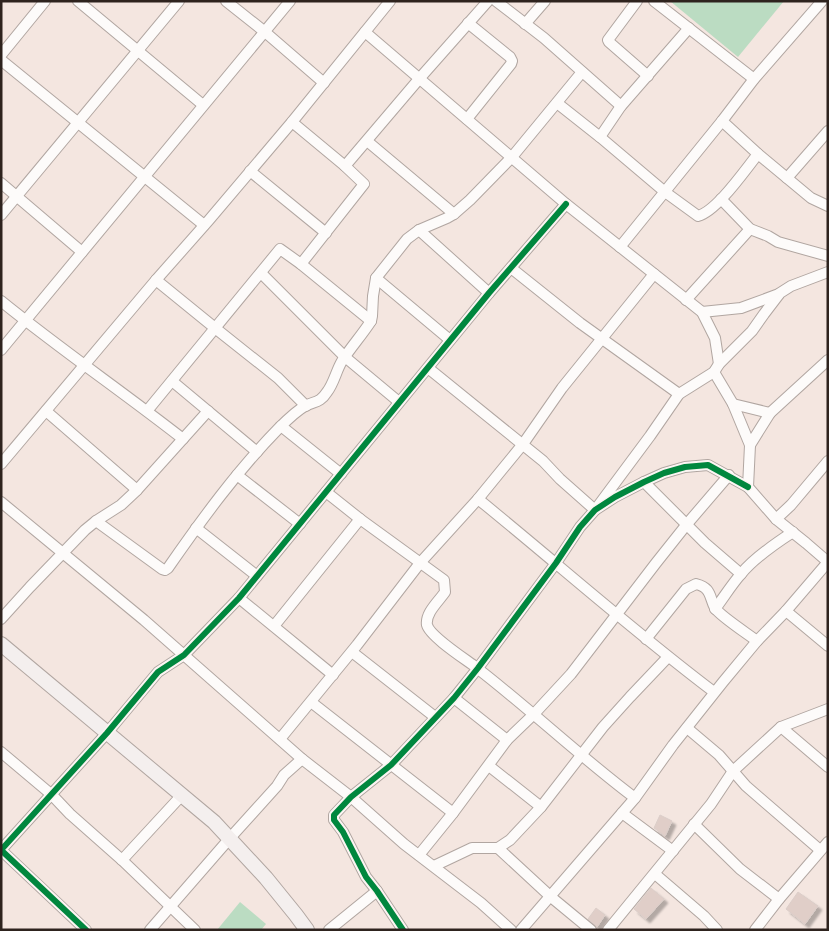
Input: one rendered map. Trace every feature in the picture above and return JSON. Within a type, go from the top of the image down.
[{"type":"street","points":[[1,55],[45,1]]},
{"type":"street","points":[[78,1],[203,105]]},
{"type":"street","points":[[1,215],[179,1]]},
{"type":"street","points":[[226,1],[324,83]]},
{"type":"street","points":[[1,350],[290,1]]},
{"type":"street","points":[[1,464],[292,122],[390,1]]},
{"type":"street","points":[[345,166],[488,1]]},
{"type":"street","points":[[496,1],[544,38],[621,106]]},
{"type":"street","points":[[525,24],[545,1]]},
{"type":"street","points":[[637,1],[608,40],[648,76]]},
{"type":"street","points":[[654,1],[754,79]]},
{"type":"street","points":[[620,247],[754,79],[820,4],[828,13]]},
{"type":"street","points":[[467,119],[512,61],[510,57],[468,23]]},
{"type":"street","points":[[600,137],[621,106],[689,28]]},
{"type":"street","points":[[366,32],[566,204],[702,312],[715,338],[717,368],[750,445],[748,487]]},
{"type":"street","points":[[1,60],[204,225]]},
{"type":"street","points":[[96,521],[154,563],[165,570],[168,568],[196,528],[257,452],[281,426],[306,406],[322,399],[328,392],[345,357],[371,321],[376,278],[407,239],[419,230],[454,214],[470,200],[512,157],[582,72]]},
{"type":"street","points":[[557,103],[665,192],[698,216],[710,210],[721,199],[758,154]]},
{"type":"street","points":[[722,121],[811,198],[828,206]]},
{"type":"street","points":[[292,122],[364,184],[301,264]]},
{"type":"street","points":[[787,178],[828,131]]},
{"type":"street","points":[[367,141],[454,214]]},
{"type":"street","points":[[250,171],[326,233]]},
{"type":"street","points":[[1,183],[82,252]]},
{"type":"street","points":[[721,199],[750,230],[768,236],[782,244],[828,256]]},
{"type":"street","points":[[86,930],[1,850],[107,733],[158,672],[184,655],[239,598],[489,293],[566,204]]},
{"type":"street","points":[[419,230],[489,293]]},
{"type":"street","points":[[686,300],[750,230]]},
{"type":"street","points":[[148,411],[281,249],[371,321]]},
{"type":"street","points":[[511,268],[580,323],[678,394]]},
{"type":"street","points":[[702,312],[741,308],[828,272]]},
{"type":"street","points":[[260,273],[345,357],[399,402]]},
{"type":"street","points":[[280,739],[352,652],[420,563],[478,499],[523,444],[562,388],[654,274]]},
{"type":"street","points":[[376,278],[450,340]]},
{"type":"street","points":[[156,280],[278,378],[306,406]]},
{"type":"street","points":[[403,930],[366,877],[343,832],[334,820],[334,815],[351,796],[391,765],[454,698],[556,563],[580,527],[595,510],[650,436],[678,394],[717,368],[752,330],[780,293]]},
{"type":"street","points":[[1,301],[183,439]]},
{"type":"street","points":[[750,445],[770,413],[826,365]]},
{"type":"street","points":[[428,368],[544,461],[560,479],[595,510]]},
{"type":"street","points":[[172,380],[257,452]]},
{"type":"street","points":[[732,404],[770,413]]},
{"type":"street","points":[[46,411],[137,490]]},
{"type":"street","points":[[1,620],[63,552],[96,521],[121,505],[137,490],[208,411]]},
{"type":"street","points":[[281,426],[341,474]]},
{"type":"street","points":[[522,930],[635,798],[714,692],[828,562],[776,519],[748,487],[708,465],[685,467],[664,472],[614,497],[595,510]]},
{"type":"street","points":[[776,519],[826,468]]},
{"type":"street","points":[[237,475],[300,524]]},
{"type":"street","points":[[419,855],[508,740],[571,674],[687,524],[729,475]]},
{"type":"street","points":[[644,482],[705,543],[741,574]]},
{"type":"street","points":[[326,492],[444,580],[445,592],[428,614],[427,624],[432,634],[478,668],[582,754],[610,780],[635,798]]},
{"type":"street","points":[[478,499],[616,615],[714,692]]},
{"type":"street","points":[[1,502],[184,655],[302,759],[351,796],[404,844],[481,903],[510,930]]},
{"type":"street","points":[[274,626],[360,519]]},
{"type":"street","points":[[196,528],[257,576]]},
{"type":"street","points":[[715,609],[753,561],[779,540],[793,532]]},
{"type":"street","points":[[646,639],[686,589],[696,584],[708,591],[715,609],[757,641]]},
{"type":"street","points":[[239,598],[333,675]]},
{"type":"street","points":[[786,611],[828,646]]},
{"type":"street","points":[[1,644],[214,822],[266,878],[307,930]]},
{"type":"street","points":[[352,652],[435,717]]},
{"type":"street","points":[[434,866],[472,848],[498,848],[510,840],[541,807],[630,697],[668,657]]},
{"type":"street","points":[[454,698],[508,740]]},
{"type":"street","points":[[311,702],[453,813]]},
{"type":"street","points":[[608,930],[711,804],[733,771],[781,727],[828,709]]},
{"type":"street","points":[[781,727],[828,767]]},
{"type":"street","points":[[687,728],[710,746],[746,786],[820,850]]},
{"type":"street","points":[[1,752],[52,795],[195,930]]},
{"type":"street","points":[[150,930],[170,905],[277,786],[284,775],[302,759]]},
{"type":"street","points":[[489,766],[541,807]]},
{"type":"street","points":[[122,860],[182,795]]},
{"type":"street","points":[[622,813],[673,851]]},
{"type":"street","points":[[694,824],[740,869],[779,899]]},
{"type":"street","points":[[755,930],[828,842]]},
{"type":"street","points":[[498,848],[551,897],[591,930]]},
{"type":"street","points":[[655,874],[704,916],[717,930]]},
{"type":"street","points":[[329,930],[377,891]]},
{"type":"green space","points":[[670,1],[784,1],[738,57]]},
{"type":"green space","points":[[240,902],[266,924],[261,930],[217,930]]},
{"type":"building","points":[[660,815],[672,821],[665,836],[654,828]]},
{"type":"building","points":[[651,888],[664,899],[646,919],[634,909]]},
{"type":"building","points":[[798,892],[818,906],[805,924],[786,909]]},
{"type":"building","points":[[596,908],[605,915],[597,927],[588,919]]},
{"type":"cycle path","points":[[86,930],[1,850],[107,733],[158,672],[184,655],[239,598],[489,293],[566,204]]},
{"type":"cycle path","points":[[403,930],[366,877],[343,832],[334,820],[334,815],[351,797],[391,765],[454,698],[556,563],[580,527],[595,510],[644,482],[664,473],[685,467],[708,465],[748,487]]}]
